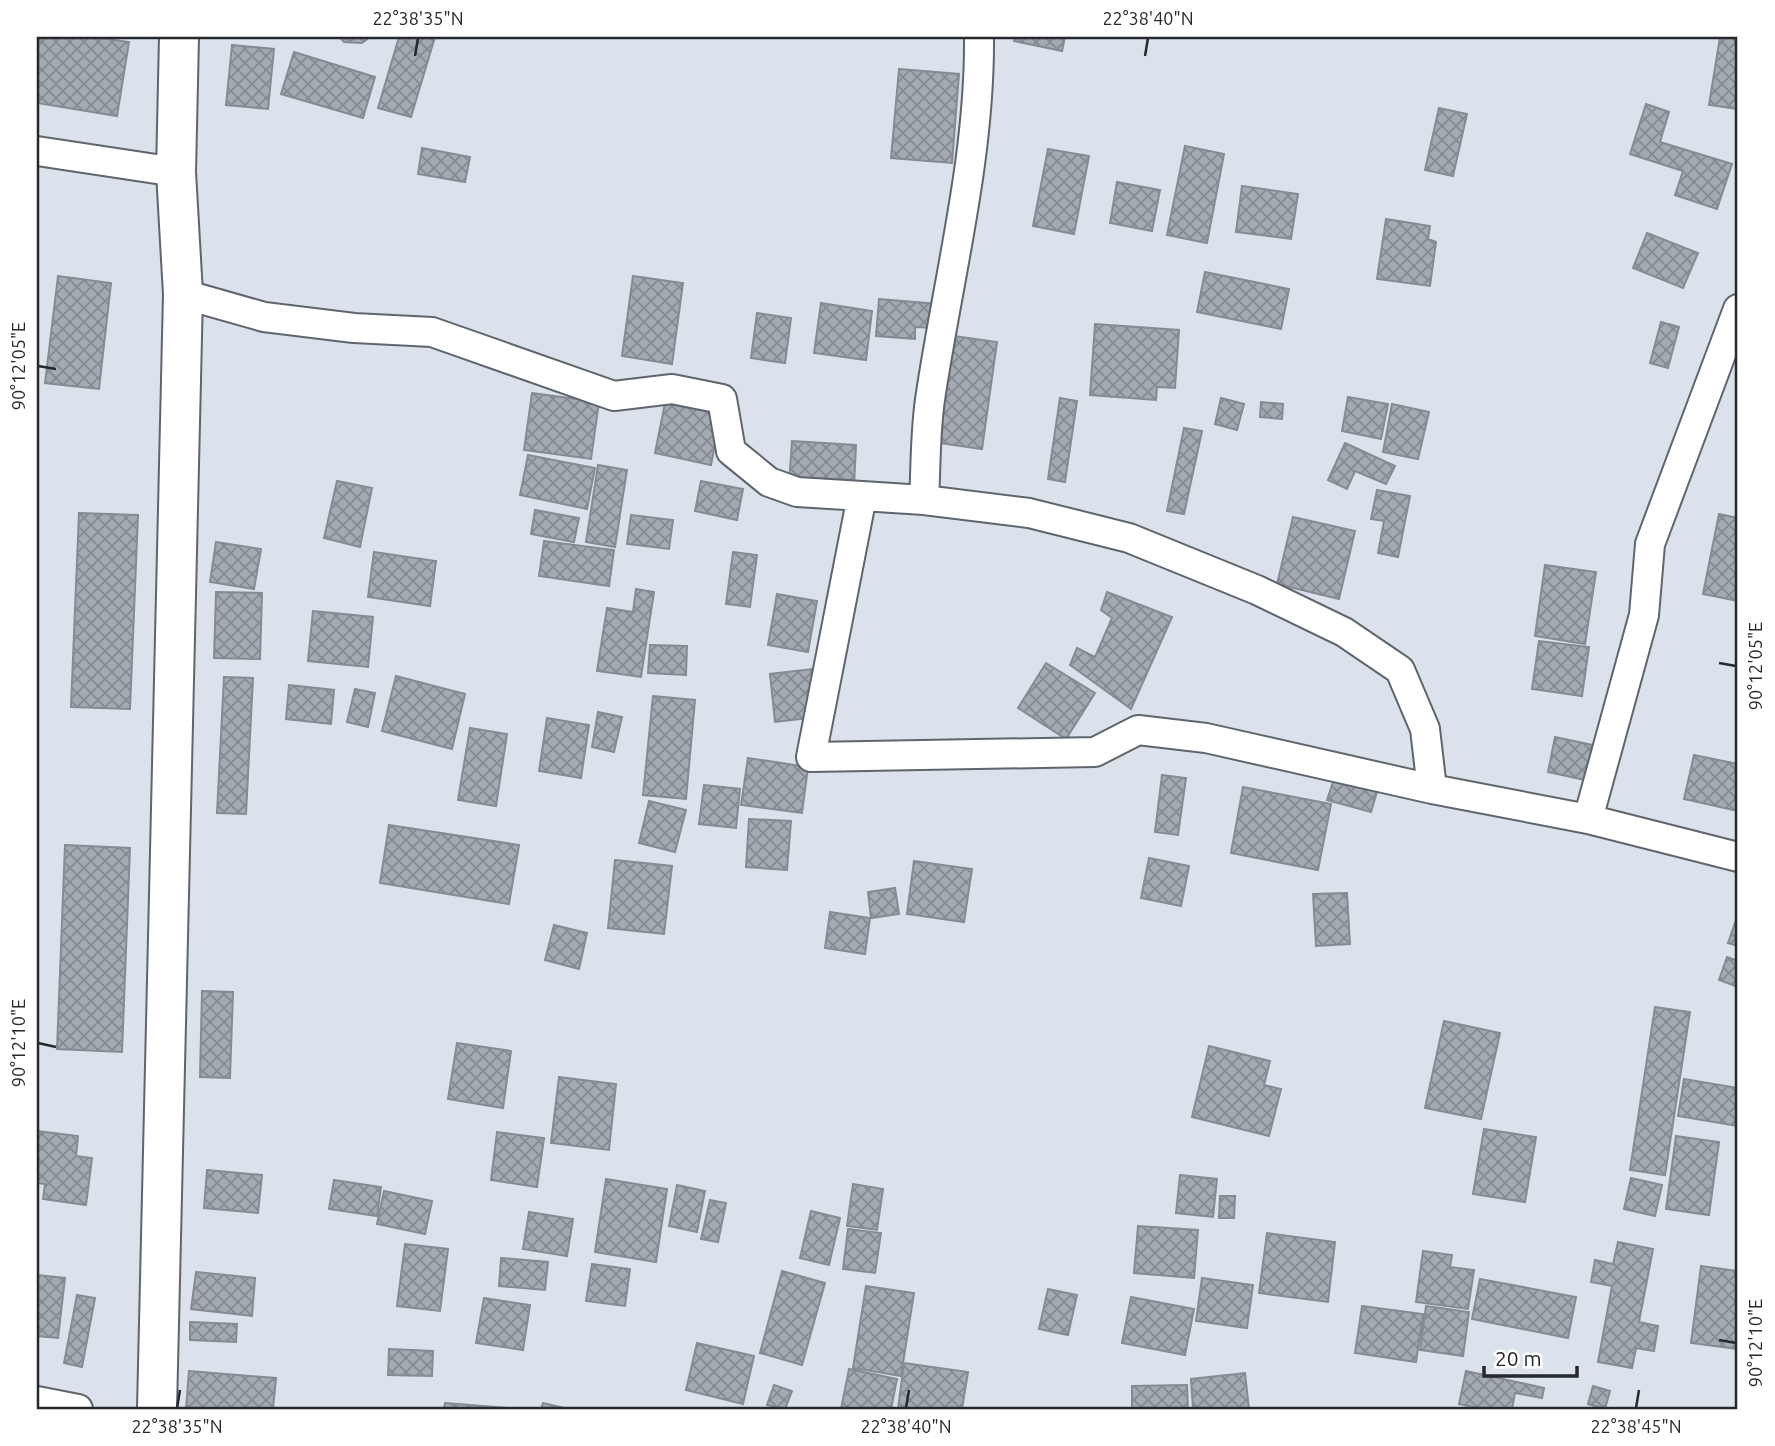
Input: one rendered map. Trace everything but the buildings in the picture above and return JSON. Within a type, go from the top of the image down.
[{"type":"main road","points":[[157,1409],[183,294],[176,172],[179,37]]},
{"type":"street","points":[[924,500],[930,396],[978,105],[979,37]]},
{"type":"street","points":[[37,151],[176,172]]},
{"type":"street","points":[[183,294],[264,317],[354,328],[432,332],[614,396],[672,389],[722,399],[731,451],[769,482],[797,492],[924,500],[1029,513],[1129,538],[1257,590],[1344,632],[1400,670],[1426,729],[1432,789]]},
{"type":"street","points":[[1588,819],[1644,615],[1650,544],[1738,309]]},
{"type":"street","points":[[862,496],[811,757],[1095,752],[1138,730],[1206,738],[1432,789],[1588,819],[1738,857]]},
{"type":"street","points":[[37,1401],[78,1409]]}]
